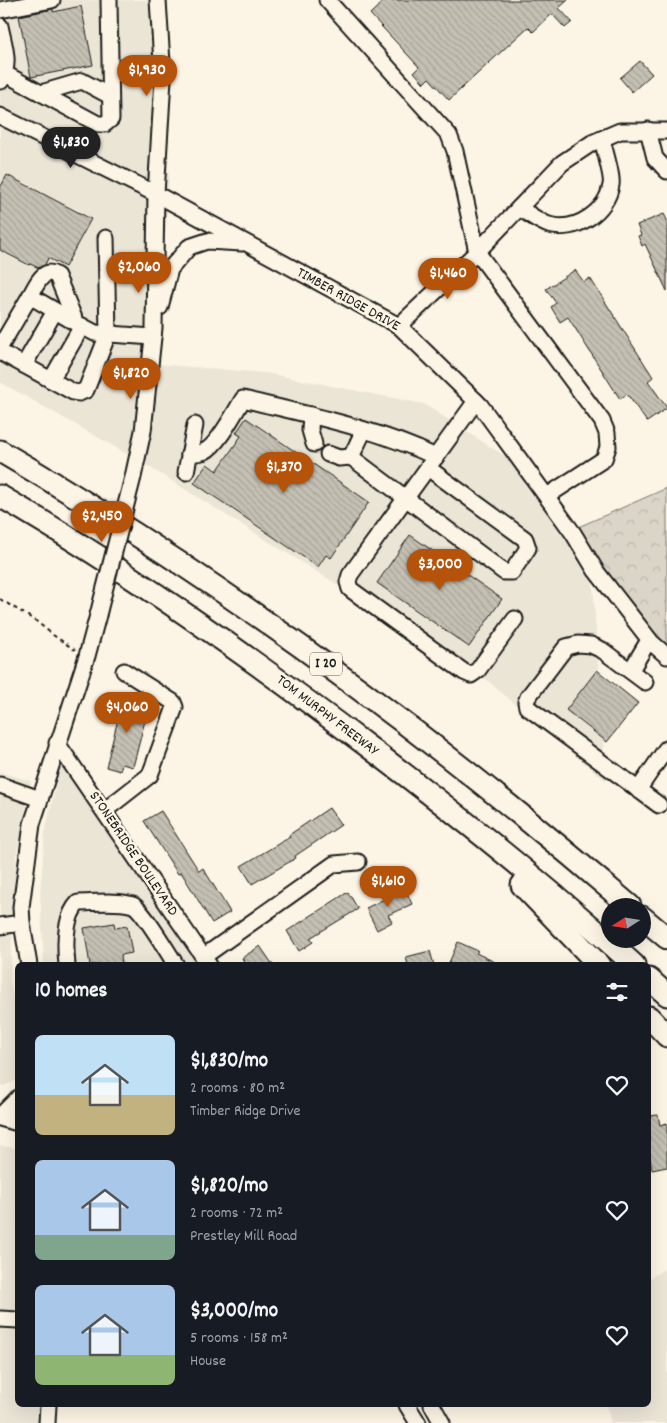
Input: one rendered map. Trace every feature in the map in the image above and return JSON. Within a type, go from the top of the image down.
[{"type":"highway","name":"I 20","points":[[0,451],[156,547],[314,654],[566,851],[621,898]]},
{"type":"highway","name":"TOM MURPHY FREEWAY","points":[[0,496],[104,560],[264,668],[451,810],[606,939],[631,962]]},
{"type":"highway","points":[[451,810],[596,962]]},
{"type":"highway","points":[[651,925],[667,938]]},
{"type":"highway","points":[[651,981],[667,995]]},
{"type":"highway","points":[[651,1019],[667,1036]]},
{"type":"street","points":[[0,10],[52,0]]},
{"type":"street","points":[[0,26],[7,63],[2,76],[98,124],[104,124],[110,119],[109,0]]},
{"type":"street","points":[[28,962],[21,907],[32,824],[57,743],[86,660],[143,431],[153,332],[156,194],[163,79],[158,0]]},
{"type":"street","points":[[327,0],[449,135],[455,151],[477,252],[602,421],[607,433],[608,447],[604,459],[547,496]]},
{"type":"street","points":[[41,94],[82,81],[110,96]]},
{"type":"street","name":"TIMBER RIDGE DRIVE","points":[[0,116],[156,194],[399,326],[476,401],[547,496],[573,533],[596,571],[649,640],[667,656]]},
{"type":"street","points":[[648,130],[655,158],[667,170]]},
{"type":"street","points":[[399,326],[477,252],[562,163],[592,143],[620,131],[667,131]]},
{"type":"street","points":[[519,208],[549,225],[565,227],[581,222],[594,214],[607,199],[612,183],[602,139]]},
{"type":"street","points":[[0,352],[74,392],[79,393],[86,390],[108,334],[106,238]]},
{"type":"street","points":[[153,332],[170,269],[189,247],[207,241],[246,243]]},
{"type":"street","points":[[0,347],[42,276],[47,273],[53,273],[57,276],[79,325]]},
{"type":"street","points":[[30,296],[95,333],[153,332]]},
{"type":"street","points":[[24,365],[55,311]]},
{"type":"street","points":[[51,380],[79,325]]},
{"type":"street","points":[[189,454],[203,452],[210,448],[243,399],[310,415],[406,442],[525,539],[528,548],[512,572],[504,572],[351,458],[339,458],[328,454]]},
{"type":"street","points":[[476,401],[350,575],[348,582],[350,589],[464,672],[471,675],[478,670],[515,619]]},
{"type":"street","points":[[310,415],[310,430],[314,444]]},
{"type":"street","points":[[186,472],[195,425]]},
{"type":"street","points":[[351,458],[364,430]]},
{"type":"street","points":[[631,670],[649,640]]},
{"type":"street","points":[[645,682],[602,650],[591,645],[578,644],[566,647],[526,702],[527,707],[659,806]]},
{"type":"street","points":[[104,811],[150,775],[175,707],[173,702],[124,671]]},
{"type":"street","name":"STONEBRIDGE BOULEVARD","points":[[57,743],[206,961]]},
{"type":"street","points":[[638,790],[666,749]]},
{"type":"street","points":[[0,785],[40,798]]},
{"type":"street","points":[[206,961],[334,864],[358,862]]},
{"type":"street","points":[[67,962],[68,923],[72,910],[78,903],[87,903],[134,906],[143,915],[174,962]]},
{"type":"street","points":[[0,926],[22,923]]},
{"type":"street","points":[[15,1101],[0,1117],[15,1122]]},
{"type":"street","points":[[0,1319],[15,1320]]},
{"type":"street","points":[[47,1423],[48,1407]]},
{"type":"street","points":[[408,1407],[418,1423]]},
{"type":"street","points":[[433,1407],[442,1423]]},
{"type":"path","points":[[0,599],[36,620],[52,635],[86,660]]},
{"type":"shaded area","points":[[0,0],[148,0],[169,176],[157,364],[266,373],[424,404],[517,464],[591,556],[606,781],[476,671],[138,460],[0,382]]},
{"type":"shaded area","points":[[57,753],[200,962],[44,962],[40,893],[45,832],[57,780]]},
{"type":"shaded area","points":[[0,772],[31,781],[16,857],[13,911],[10,981],[15,1008],[15,1081],[3,1086],[0,1085]]},
{"type":"shaded area","points":[[0,1146],[15,1148],[15,1407],[46,1407],[45,1423],[0,1423]]},
{"type":"shaded area","points":[[667,1267],[667,1423],[611,1423],[607,1407],[651,1407],[651,1278]]},
{"type":"green space","points":[[667,488],[667,654],[652,643],[576,528]]},
{"type":"building","points":[[385,0],[568,0],[559,8],[572,22],[565,28],[552,14],[533,32],[528,27],[449,100],[429,78],[424,83],[414,72],[419,67],[370,14]]},
{"type":"building","points":[[81,6],[93,65],[31,77],[19,16]]},
{"type":"building","points":[[640,61],[652,74],[632,92],[620,78]]},
{"type":"building","points":[[7,175],[91,219],[65,267],[48,258],[45,265],[39,268],[0,250],[0,188]]},
{"type":"building","points":[[664,214],[667,220],[667,291],[645,244],[642,246],[638,236],[641,235],[637,225]]},
{"type":"building","points":[[575,270],[584,282],[590,278],[653,377],[648,381],[667,408],[647,422],[627,394],[620,399],[568,317],[560,322],[551,307],[556,303],[546,289]]},
{"type":"building","points":[[246,418],[369,502],[331,558],[326,555],[318,567],[194,483],[207,464],[217,471],[241,436],[236,433]]},
{"type":"building","points":[[410,535],[502,599],[469,647],[377,583]]},
{"type":"building","points":[[597,670],[638,703],[607,742],[566,710]]},
{"type":"building","points":[[124,695],[139,700],[138,706],[148,709],[133,767],[122,764],[120,771],[106,767]]},
{"type":"building","points":[[329,808],[341,825],[295,856],[296,858],[252,884],[241,866],[290,837],[289,835]]},
{"type":"building","points":[[161,811],[199,871],[203,868],[230,912],[212,923],[181,872],[178,874],[144,821]]},
{"type":"building","points":[[405,889],[412,904],[388,915],[392,922],[377,930],[366,908]]},
{"type":"building","points":[[348,892],[358,909],[310,938],[313,942],[299,951],[287,931]]},
{"type":"building","points":[[114,923],[115,928],[127,926],[132,953],[121,955],[122,962],[90,962],[84,928]]},
{"type":"building","points":[[458,942],[478,951],[476,953],[495,962],[449,962]]},
{"type":"building","points":[[260,946],[271,962],[244,962],[242,958]]},
{"type":"building","points":[[430,951],[433,962],[407,962],[406,957]]},
{"type":"building","points":[[658,1115],[660,1125],[667,1123],[667,1167],[652,1170],[651,1164],[651,1116]]}]
